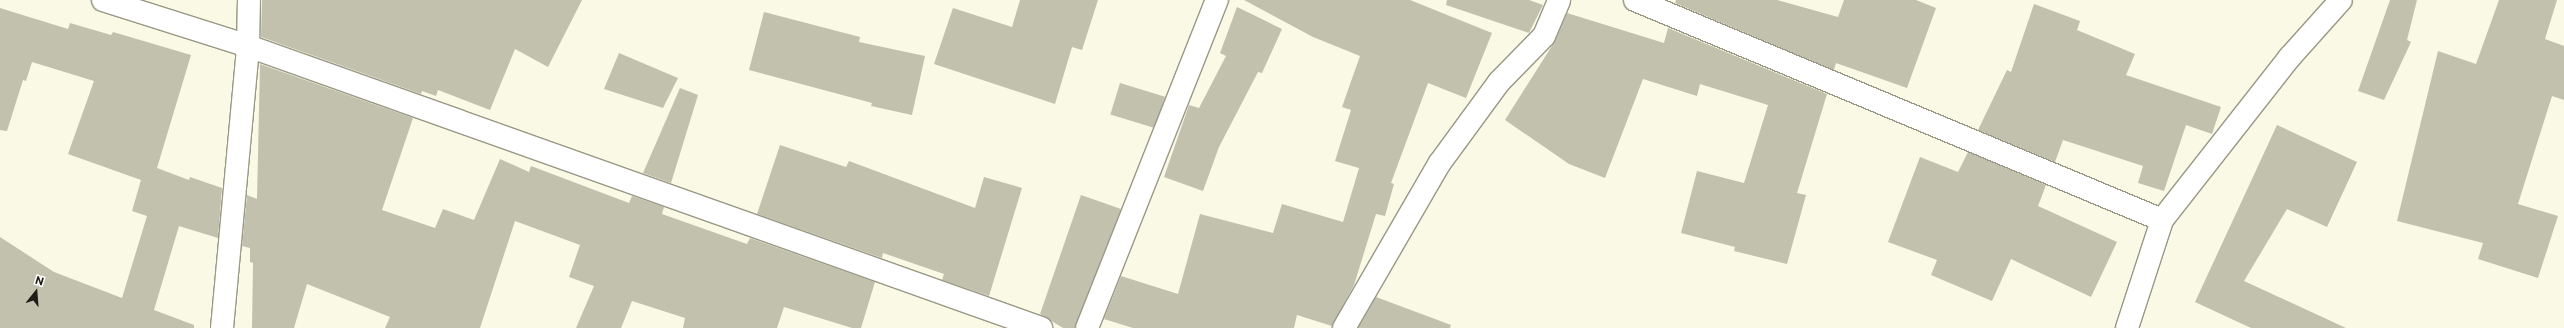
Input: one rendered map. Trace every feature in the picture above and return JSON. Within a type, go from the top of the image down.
[{"type":"street","points":[[103,0],[248,46],[1041,328]]},
{"type":"street","points":[[222,328],[248,46],[249,0]]},
{"type":"street","points":[[1087,328],[1217,0]]},
{"type":"street","points":[[1344,328],[1439,164],[1499,82],[1544,36],[1559,0]]},
{"type":"street","points":[[1635,0],[2162,220]]},
{"type":"street","points":[[2127,328],[2162,220],[2290,57],[2341,0]]},
{"type":"building","points":[[262,0],[582,0],[548,67],[515,49],[490,110],[438,90],[436,96],[422,91],[421,94],[261,37]]},
{"type":"building","points":[[1020,0],[1098,0],[1082,50],[1072,47],[1055,104],[934,64],[953,8],[1012,27]]},
{"type":"building","points":[[1244,0],[1410,0],[1492,33],[1466,98],[1428,83],[1391,183],[1394,184],[1385,216],[1376,214],[1354,285],[1332,326],[1297,315],[1294,328],[1133,328],[1104,319],[1121,276],[1178,294],[1200,214],[1273,233],[1282,204],[1343,222],[1359,168],[1335,161],[1351,110],[1342,107],[1360,56],[1313,37]]},
{"type":"building","points":[[1447,0],[1529,0],[1543,5],[1529,33],[1446,5]]},
{"type":"building","points":[[1676,0],[1777,0],[1838,17],[1844,0],[1916,0],[1936,8],[1907,88],[1836,63],[1834,70],[1675,3]]},
{"type":"building","points":[[2390,0],[2417,0],[2407,40],[2411,42],[2384,100],[2358,91]]},
{"type":"building","points":[[2499,0],[2557,0],[2545,39],[2564,46],[2564,100],[2552,96],[2518,204],[2558,216],[2538,278],[2478,259],[2483,243],[2397,221],[2438,51],[2476,64]]},
{"type":"building","points":[[2034,4],[2080,21],[2077,30],[2135,54],[2126,75],[2221,107],[2212,134],[2186,125],[2164,191],[2138,183],[2143,166],[2063,140],[2055,162],[1978,130],[2007,70],[2011,72]]},
{"type":"building","points":[[1237,7],[1282,29],[1262,73],[1258,72],[1219,147],[1203,191],[1164,177],[1189,105],[1199,108],[1226,56],[1220,53]]},
{"type":"building","points":[[0,8],[68,29],[70,23],[111,35],[113,32],[191,55],[157,168],[189,180],[190,177],[222,188],[218,238],[179,226],[154,310],[194,325],[194,328],[0,328],[0,237],[54,272],[122,298],[147,216],[132,211],[141,180],[68,154],[94,81],[32,62],[26,81],[23,80],[7,131],[0,130]]},
{"type":"building","points":[[764,12],[860,37],[859,42],[925,56],[912,115],[871,106],[872,103],[749,70]]},
{"type":"building","points":[[1567,13],[1664,43],[1668,28],[1827,94],[1797,193],[1806,195],[1787,264],[1734,251],[1735,247],[1681,233],[1697,171],[1744,183],[1768,105],[1700,84],[1697,96],[1643,79],[1605,178],[1569,164],[1505,120],[1555,41]]},
{"type":"building","points":[[619,53],[678,78],[663,108],[604,89]]},
{"type":"building","points":[[260,64],[413,118],[382,210],[435,228],[443,209],[474,220],[500,159],[529,172],[531,166],[629,203],[632,196],[664,207],[662,214],[747,244],[750,238],[875,282],[861,328],[852,328],[784,307],[777,328],[683,328],[685,318],[632,301],[621,328],[576,328],[594,286],[569,277],[580,245],[515,221],[480,328],[385,328],[390,317],[307,284],[294,328],[252,328],[253,263],[250,262],[250,248],[242,246],[247,195],[257,199]]},
{"type":"building","points":[[1120,83],[1165,97],[1155,128],[1110,115]]},
{"type":"building","points":[[680,88],[698,95],[671,183],[643,173]]},
{"type":"building","points":[[2277,125],[2357,162],[2327,227],[2287,209],[2244,281],[2346,328],[2251,328],[2195,302]]},
{"type":"building","points":[[780,145],[846,167],[849,161],[975,208],[984,177],[1022,188],[989,296],[942,280],[944,274],[883,253],[882,258],[757,214]]},
{"type":"building","points":[[1968,152],[2046,185],[2038,206],[2117,242],[2091,297],[2011,259],[1992,301],[1931,275],[1937,260],[1888,242],[1920,157],[1958,172]]},
{"type":"building","points":[[1081,195],[1121,209],[1075,328],[1063,328],[1040,314]]},
{"type":"building","points":[[1376,297],[1451,325],[1450,328],[1358,328]]}]
